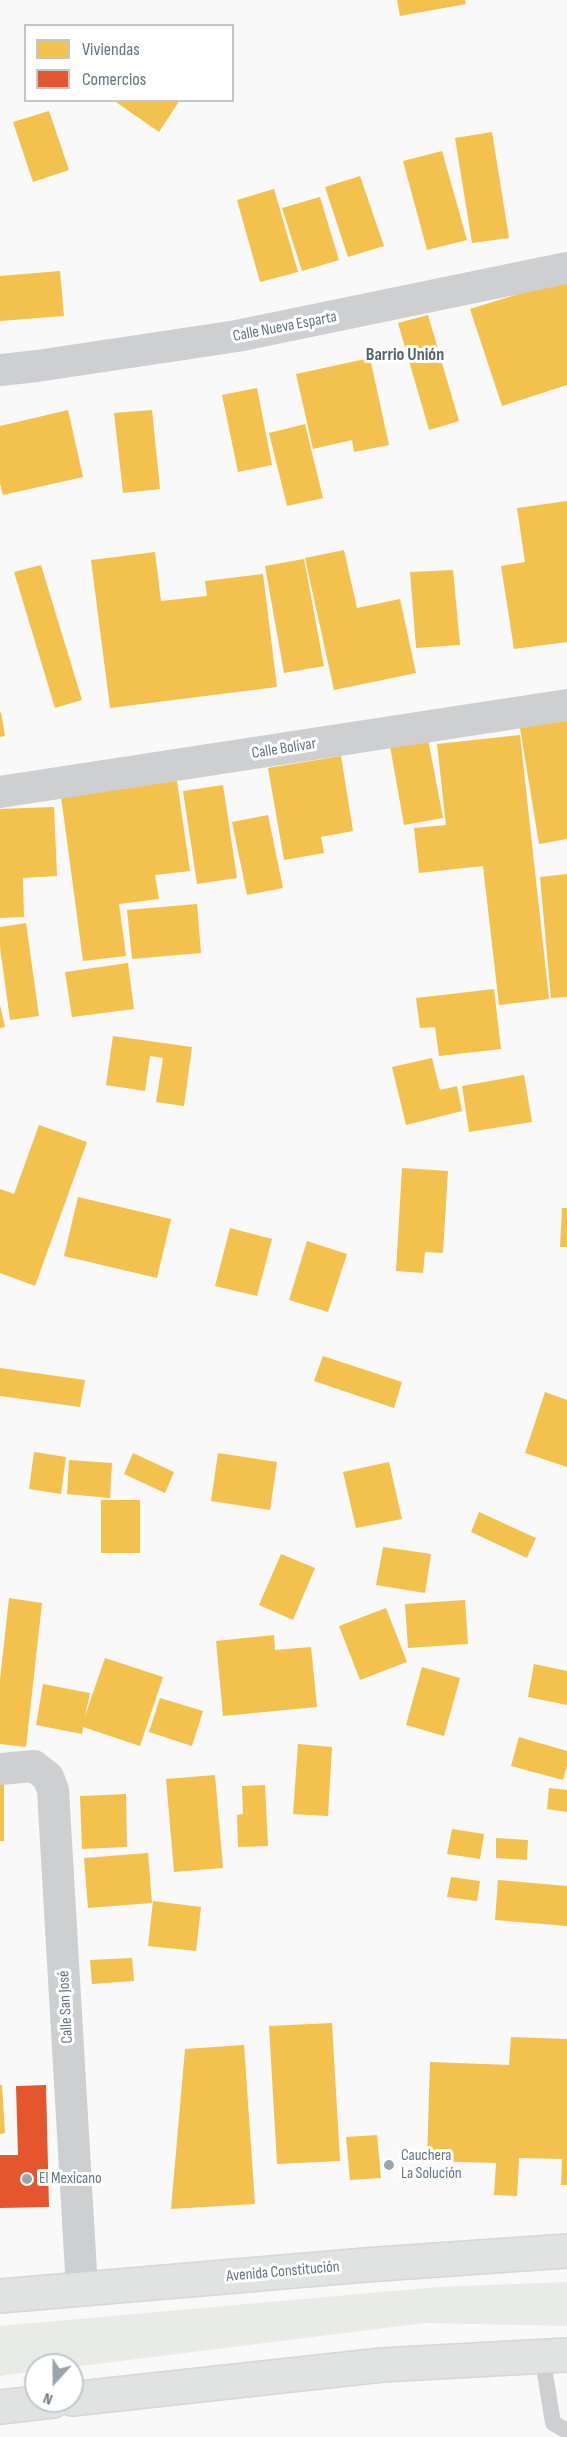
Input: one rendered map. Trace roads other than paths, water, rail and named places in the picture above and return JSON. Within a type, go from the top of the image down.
[{"type":"main road","name":"Avenida Constitución","points":[[0,2296],[567,2251]]},
{"type":"main road","points":[[84,2398],[382,2366],[554,2355]]},
{"type":"main road","points":[[0,2407],[24,2404]]},
{"type":"street","name":"Calle Nueva Esparta","points":[[0,370],[237,336],[567,268]]},
{"type":"street","name":"Calle Bolívar","points":[[0,792],[567,705]]},
{"type":"street","name":"Calle San José","points":[[0,1769],[34,1766],[48,1777],[53,1790],[82,2289]]},
{"type":"lane","points":[[554,2355],[553,2423],[567,2431]]},
{"type":"place","name":"Cauchera La Solución","points":[[389,2165]]},
{"type":"place","name":"El Mexicano","points":[[27,2179]]},
{"type":"district","name":"Barrio Unión","points":[[405,355]]}]
